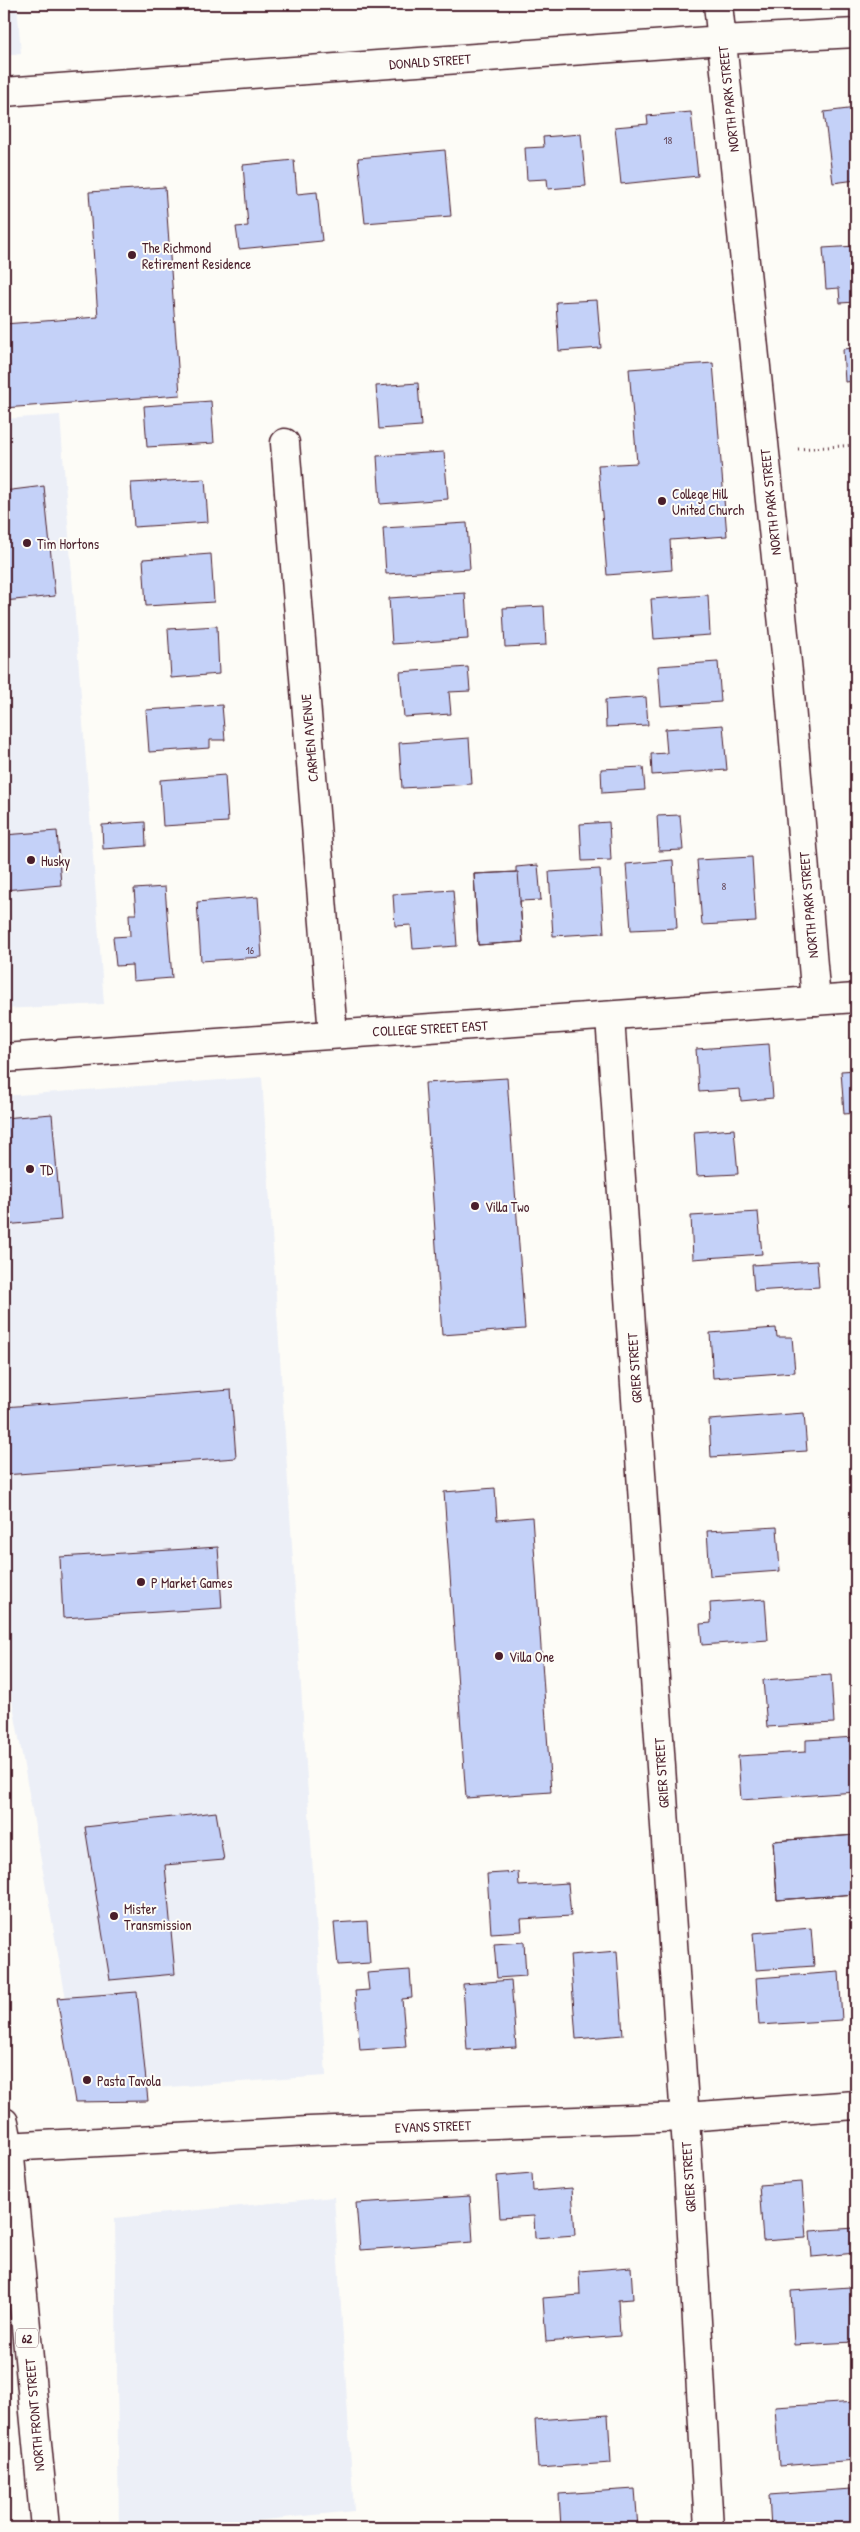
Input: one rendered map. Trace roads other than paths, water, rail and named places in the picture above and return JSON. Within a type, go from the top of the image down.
[{"type":"street","name":"NORTH PARK STREET","points":[[718,4],[789,682],[816,1001]]},
{"type":"street","name":"DONALD STREET","points":[[4,92],[722,40],[856,33]]},
{"type":"street","name":"CARMEN AVENUE","points":[[285,443],[333,1034]]},
{"type":"street","name":"COLLEGE STREET EAST","points":[[4,1058],[333,1034],[610,1017],[856,998]]},
{"type":"street","name":"GRIER STREET","points":[[610,1017],[684,2117],[709,2528]]},
{"type":"street","name":"EVANS STREET","points":[[5,2139],[309,2131],[684,2117],[856,2105]]},
{"type":"street","name":"NORTH FRONT STREET","points":[[5,2139],[45,2528]]},
{"type":"place","name":"The Richmond Retirement Residence","points":[[132,255]]},
{"type":"place","name":"College Hill United Church","points":[[662,501]]},
{"type":"place","name":"Tim Hortons","points":[[27,543]]},
{"type":"place","name":"Husky","points":[[31,860]]},
{"type":"place","name":"TD","points":[[30,1169]]},
{"type":"place","name":"Villa Two","points":[[475,1206]]},
{"type":"place","name":"P Market Games","points":[[141,1582]]},
{"type":"place","name":"Villa One","points":[[499,1656]]},
{"type":"place","name":"Mister Transmission","points":[[114,1916]]},
{"type":"place","name":"Pasta Tavola","points":[[87,2080]]}]
